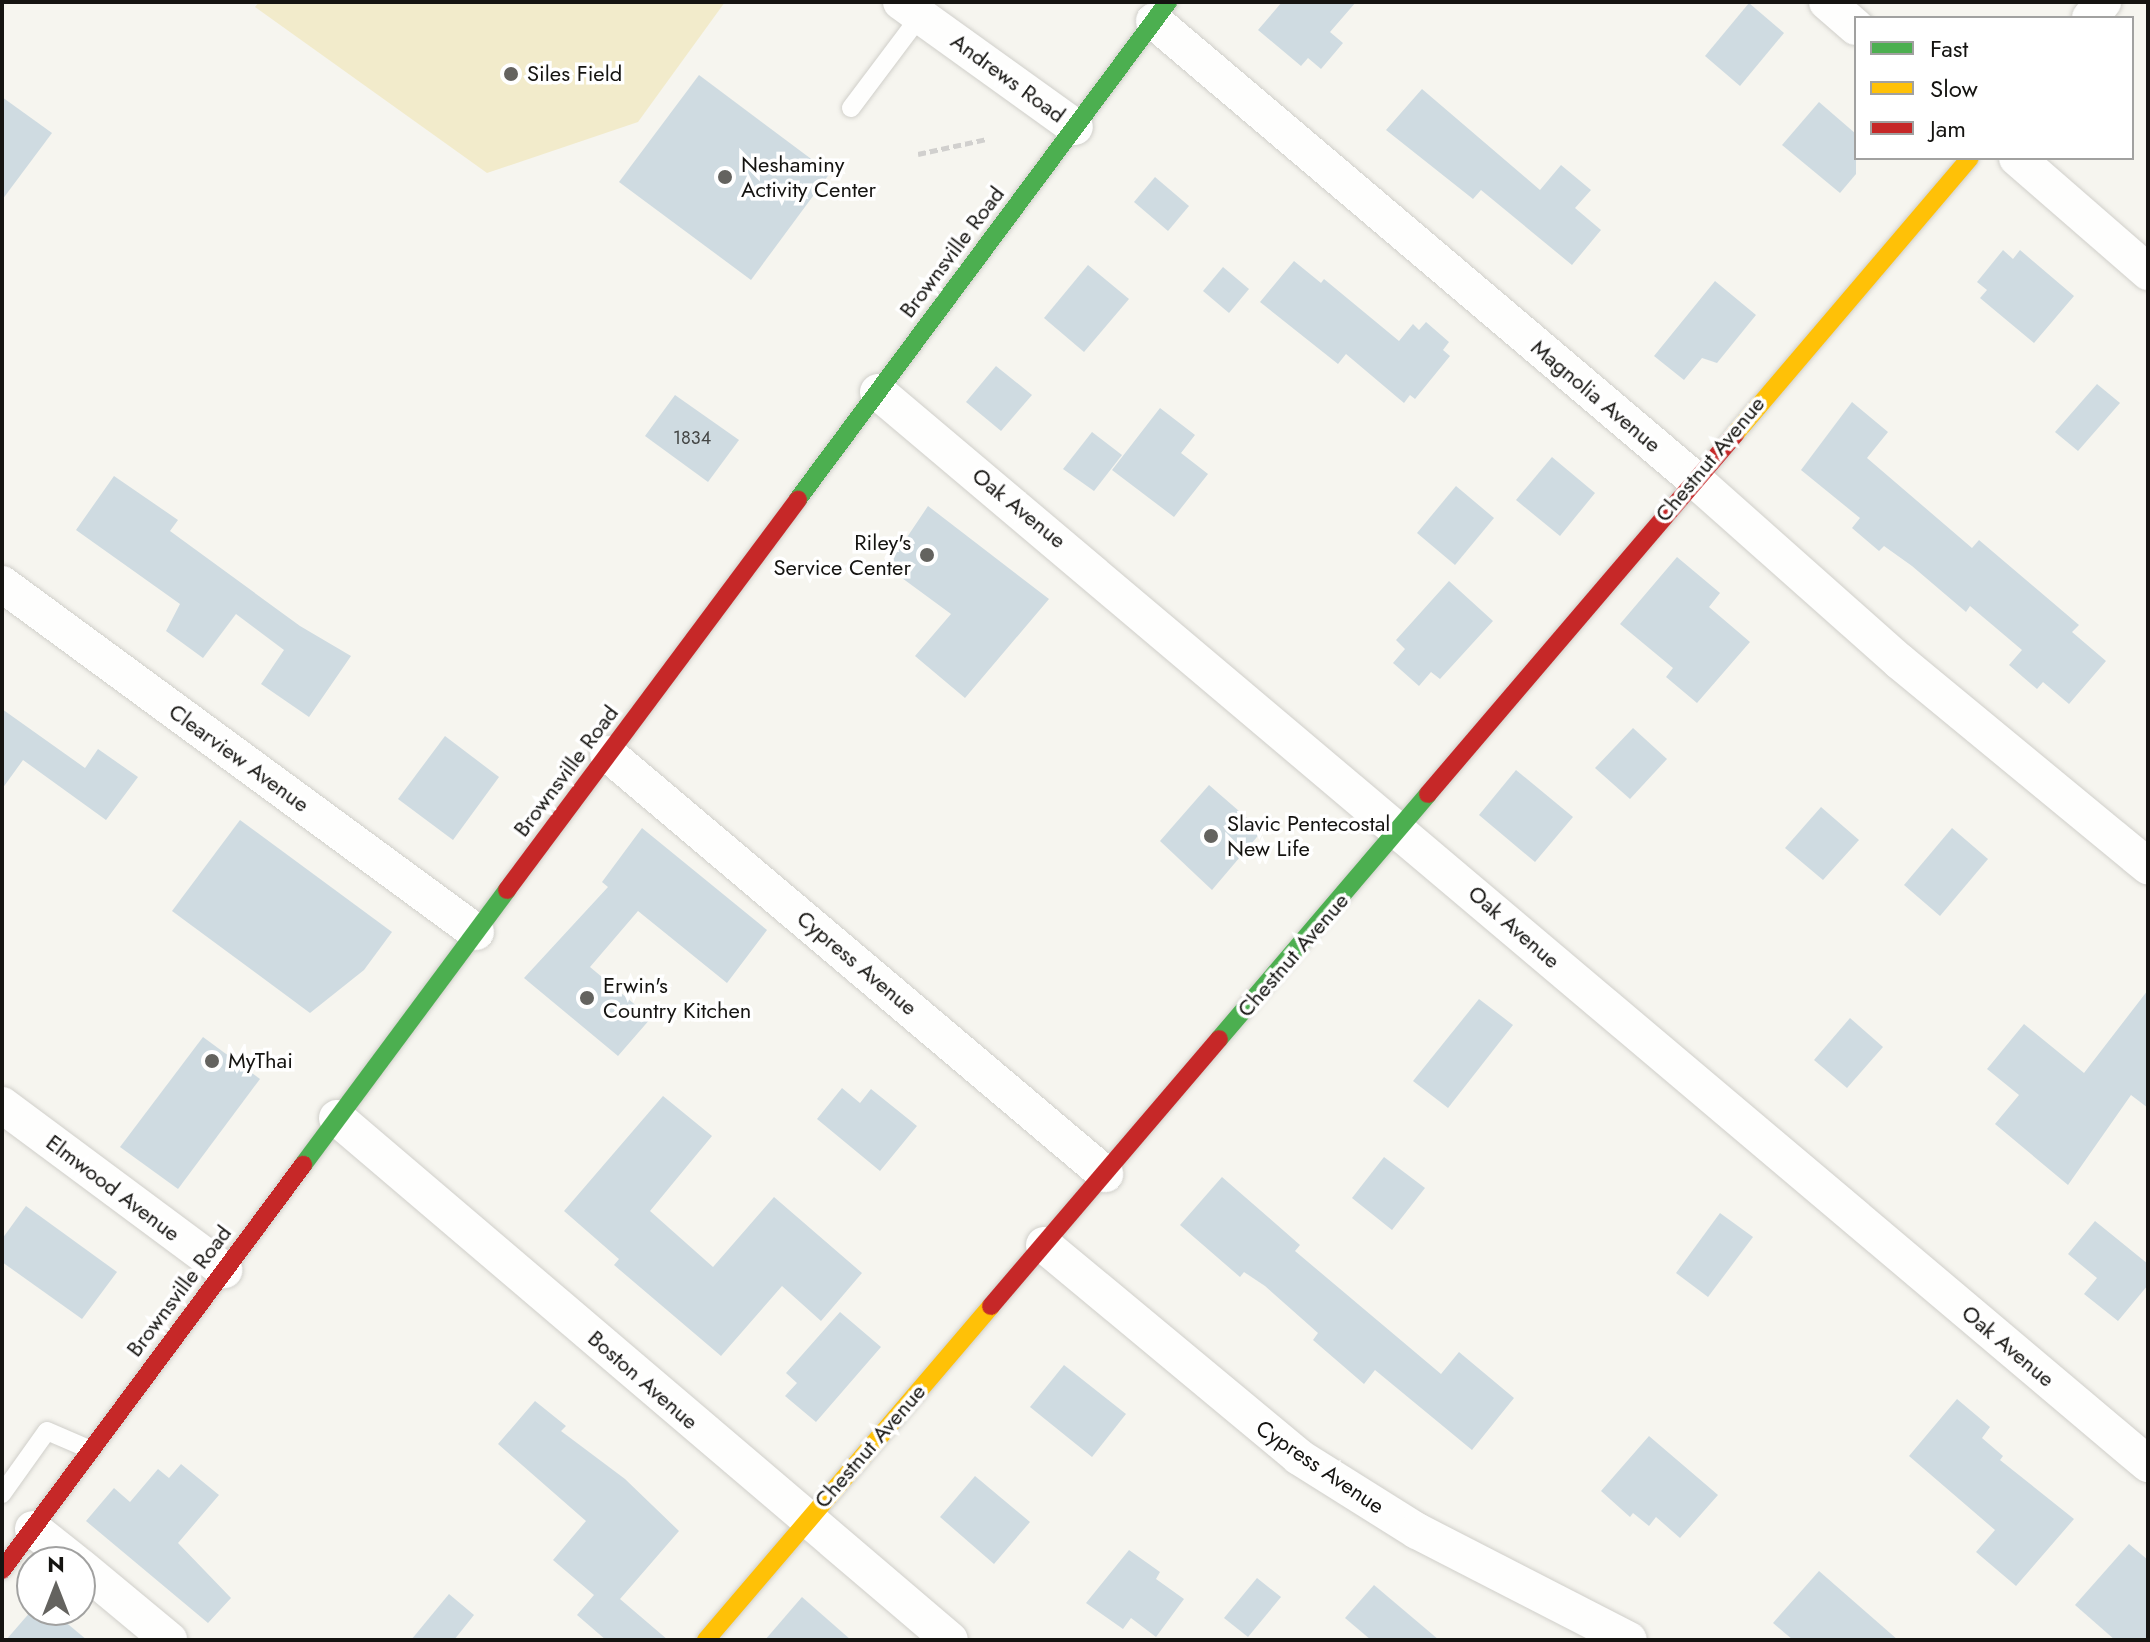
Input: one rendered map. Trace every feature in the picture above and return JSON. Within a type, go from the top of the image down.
[{"type":"street","points":[[1827,2],[1854,25]]},
{"type":"street","name":"Andrews Road","points":[[911,9],[1075,127]]},
{"type":"street","name":"Brownsville Road","points":[[2,1570],[1161,12]]},
{"type":"street","name":"Magnolia Avenue","points":[[1161,12],[1899,661],[2148,866]]},
{"type":"street","name":"Chestnut Avenue","points":[[706,1640],[1401,829],[1694,479],[1968,160]]},
{"type":"street","points":[[2019,160],[2148,272]]},
{"type":"street","name":"Oak Avenue","points":[[878,392],[1401,829],[2148,1464]]},
{"type":"street","name":"Clearview Avenue","points":[[2,584],[476,932]]},
{"type":"street","name":"Cypress Avenue","points":[[608,754],[1105,1174]]},
{"type":"street","name":"Elmwood Avenue","points":[[2,1105],[224,1270]]},
{"type":"street","name":"Boston Avenue","points":[[337,1118],[950,1640]]},
{"type":"street","name":"Cypress Avenue","points":[[1044,1245],[1299,1457],[1417,1531],[1629,1640]]},
{"type":"street","points":[[33,1529],[55,1546]]},
{"type":"street","points":[[96,1579],[169,1640]]},
{"type":"lane","points":[[851,108],[911,9]]},
{"type":"lane","points":[[2,1494],[47,1431],[91,1450]]},
{"type":"path","points":[[918,154],[987,139]]},
{"type":"shaded area","name":"Siles Field","points":[[259,2],[725,2],[638,122],[487,173],[255,7]]},
{"type":"building","points":[[1282,2],[1356,2],[1330,32],[1343,43],[1321,69],[1308,58],[1301,66],[1258,30]]},
{"type":"building","points":[[1749,3],[1784,33],[1740,86],[1705,56]]},
{"type":"building","name":"Neshaminy Activity Center","points":[[699,75],[830,173],[751,280],[619,182]]},
{"type":"building","points":[[1422,89],[1540,190],[1561,165],[1591,190],[1575,208],[1601,230],[1572,265],[1481,190],[1473,199],[1386,130]]},
{"type":"building","points":[[2,97],[52,133],[2,200]]},
{"type":"building","points":[[1819,102],[1854,132],[1856,174],[1840,193],[1782,145]]},
{"type":"building","points":[[1155,177],[1189,206],[1168,231],[1134,202]]},
{"type":"building","points":[[2003,250],[2013,259],[2020,250],[2074,296],[2034,343],[1980,298],[1987,290],[1977,282]]},
{"type":"building","points":[[1294,261],[1321,283],[1324,279],[1399,341],[1413,324],[1419,330],[1426,322],[1449,342],[1443,350],[1450,356],[1415,399],[1410,395],[1404,403],[1346,354],[1338,364],[1260,302]]},
{"type":"building","points":[[1088,265],[1129,299],[1084,352],[1044,318]]},
{"type":"building","points":[[1223,267],[1249,289],[1229,313],[1203,291]]},
{"type":"building","points":[[1715,281],[1756,315],[1717,363],[1702,358],[1684,380],[1654,356]]},
{"type":"building","points":[[996,366],[1032,395],[1001,431],[966,402]]},
{"type":"building","points":[[2097,384],[2120,403],[2078,451],[2055,432]]},
{"type":"building","points":[[675,395],[739,440],[708,482],[645,436]]},
{"type":"building","points":[[1852,402],[1888,432],[1867,458],[1972,548],[1979,540],[2079,625],[2072,632],[2106,661],[2069,704],[2043,682],[2037,689],[2009,665],[2022,650],[1970,606],[1966,612],[1912,566],[1884,546],[1879,551],[1852,528],[1860,518],[1801,470]]},
{"type":"building","points":[[1160,408],[1195,435],[1181,453],[1208,474],[1174,517],[1112,470]]},
{"type":"building","points":[[1092,432],[1122,455],[1094,491],[1063,469]]},
{"type":"building","points":[[1552,457],[1595,493],[1560,536],[1516,500]]},
{"type":"building","points":[[114,476],[178,520],[170,531],[300,626],[351,656],[309,717],[261,684],[284,650],[236,614],[203,658],[166,631],[180,604],[76,530]]},
{"type":"building","points":[[1456,486],[1494,518],[1455,565],[1417,533]]},
{"type":"building","points":[[928,506],[1049,599],[965,698],[915,656],[951,614],[887,567]]},
{"type":"building","points":[[1677,557],[1720,593],[1709,607],[1750,642],[1697,703],[1666,677],[1673,668],[1620,624]]},
{"type":"building","points":[[1449,581],[1493,621],[1440,679],[1431,672],[1419,686],[1393,663],[1405,649],[1396,640]]},
{"type":"building","points":[[2,709],[85,768],[98,749],[138,777],[106,820],[23,760],[2,789]]},
{"type":"building","points":[[1633,728],[1667,759],[1630,799],[1595,768]]},
{"type":"building","points":[[445,736],[499,777],[453,840],[398,799]]},
{"type":"building","points":[[1516,770],[1573,817],[1535,862],[1479,815]]},
{"type":"building","name":"Slavic Pentecostal New Life","points":[[1209,785],[1262,831],[1212,890],[1160,841]]},
{"type":"building","points":[[1821,807],[1859,840],[1823,880],[1785,848]]},
{"type":"building","points":[[240,820],[392,932],[364,970],[310,1013],[172,911]]},
{"type":"building","points":[[642,828],[767,930],[727,983],[638,911],[590,967],[651,1018],[618,1056],[524,978],[608,887],[602,882]]},
{"type":"building","points":[[1952,828],[1988,859],[1940,916],[1904,885]]},
{"type":"building","points":[[2148,990],[2148,1108],[2131,1095],[2068,1185],[1995,1124],[2019,1095],[1987,1069],[2024,1024],[2084,1073]]},
{"type":"building","points":[[1479,999],[1513,1025],[1448,1108],[1413,1081]]},
{"type":"building","points":[[1850,1018],[1883,1047],[1847,1088],[1814,1060]]},
{"type":"building","points":[[203,1037],[260,1079],[178,1189],[120,1147]]},
{"type":"building","points":[[842,1088],[860,1103],[871,1089],[917,1126],[880,1171],[817,1119]]},
{"type":"building","points":[[663,1096],[712,1136],[650,1211],[713,1267],[774,1197],[862,1273],[821,1321],[782,1286],[721,1356],[614,1265],[619,1259],[564,1211]]},
{"type":"building","points":[[1384,1157],[1425,1188],[1392,1230],[1352,1198]]},
{"type":"building","points":[[1222,1177],[1300,1245],[1295,1251],[1441,1374],[1459,1352],[1514,1398],[1472,1450],[1375,1370],[1364,1384],[1313,1340],[1318,1333],[1265,1286],[1244,1272],[1240,1277],[1180,1225]]},
{"type":"building","points":[[26,1206],[117,1272],[82,1319],[2,1262],[2,1239]]},
{"type":"building","points":[[1720,1213],[1753,1237],[1708,1297],[1676,1273]]},
{"type":"building","points":[[2095,1221],[2148,1264],[2148,1285],[2118,1321],[2084,1294],[2097,1278],[2068,1254]]},
{"type":"building","points":[[840,1312],[881,1347],[816,1422],[785,1396],[797,1383],[786,1373]]},
{"type":"building","points":[[1064,1365],[1126,1414],[1092,1457],[1030,1407]]},
{"type":"building","points":[[1957,1399],[1990,1427],[1982,1438],[2003,1456],[2000,1460],[2074,1519],[2016,1586],[1976,1552],[1995,1530],[1909,1456]]},
{"type":"building","points":[[535,1401],[566,1426],[561,1431],[625,1479],[679,1531],[620,1599],[668,1640],[606,1640],[577,1615],[594,1595],[553,1560],[586,1521],[498,1444]]},
{"type":"building","points":[[1649,1436],[1718,1495],[1680,1538],[1656,1517],[1649,1526],[1633,1513],[1630,1517],[1601,1491]]},
{"type":"building","points":[[181,1464],[219,1495],[178,1543],[231,1598],[208,1623],[86,1521],[114,1488],[130,1502],[158,1469],[169,1478]]},
{"type":"building","points":[[975,1476],[1030,1522],[994,1564],[940,1517]]},
{"type":"building","points":[[2129,1544],[2148,1560],[2148,1640],[2115,1640],[2075,1605]]},
{"type":"building","points":[[1129,1550],[1160,1572],[1156,1579],[1184,1599],[1156,1637],[1131,1618],[1123,1629],[1086,1603]]},
{"type":"building","points":[[1819,1571],[1898,1640],[1793,1640],[1773,1623]]},
{"type":"building","points":[[1257,1578],[1281,1597],[1248,1637],[1224,1618]]},
{"type":"building","points":[[1374,1585],[1439,1640],[1371,1640],[1345,1618]]},
{"type":"building","points":[[449,1594],[474,1615],[454,1640],[411,1640]]},
{"type":"building","points":[[802,1597],[851,1640],[765,1640]]},
{"type":"building","points":[[18,1626],[70,1626],[87,1640],[6,1640]]},
{"type":"traffic: fast","points":[[798,499],[1168,2]]},
{"type":"traffic: fast","points":[[1219,1039],[1428,794]]},
{"type":"traffic: fast","points":[[303,1165],[507,890]]},
{"type":"traffic: slow","points":[[1735,434],[1968,160]]},
{"type":"traffic: slow","points":[[706,1640],[991,1306]]},
{"type":"traffic: jam","points":[[1428,794],[1735,434]]},
{"type":"traffic: jam","points":[[507,890],[798,499]]},
{"type":"traffic: jam","points":[[991,1306],[1219,1039]]},
{"type":"traffic: jam","points":[[2,1570],[303,1165]]},
{"type":"place","name":"Siles Field","points":[[511,74]]},
{"type":"place","name":"Neshaminy Activity Center","points":[[725,177]]},
{"type":"place","name":"Riley's Service Center","points":[[927,555]]},
{"type":"place","name":"Slavic Pentecostal New Life","points":[[1211,836]]},
{"type":"place","name":"Erwin's Country Kitchen","points":[[587,998]]},
{"type":"place","name":"MyThai","points":[[212,1061]]}]
